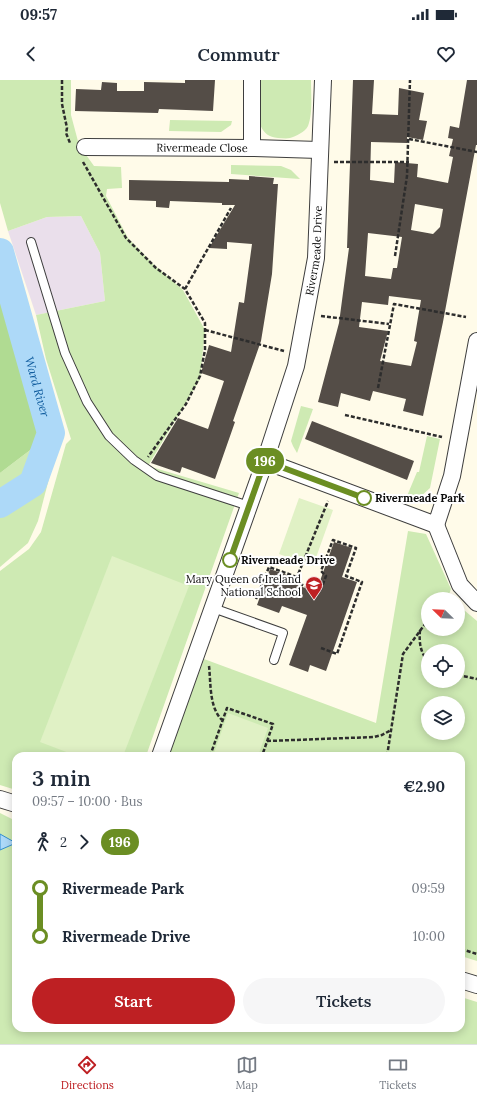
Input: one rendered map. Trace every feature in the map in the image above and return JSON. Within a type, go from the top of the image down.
[{"type":"street","points":[[252,80],[252,148]]},
{"type":"street","name":"Rivermeade Drive","points":[[161,752],[265,461],[296,366],[316,258],[319,150],[323,80]]},
{"type":"street","name":"Rivermeade Close","points":[[80,152],[252,148],[319,150]]},
{"type":"street","points":[[477,341],[452,476],[436,525],[460,585],[477,603]]},
{"type":"street","points":[[265,461],[436,525]]},
{"type":"street","points":[[0,798],[12,802]]},
{"type":"street","points":[[465,981],[477,985]]},
{"type":"lane","points":[[31,242],[65,353],[87,402],[109,436],[157,476],[249,506]]},
{"type":"lane","points":[[212,608],[283,633],[274,660]]},
{"type":"path","points":[[62,80],[62,104],[67,128],[66,133],[80,152],[126,238],[156,268],[185,289],[204,323],[206,330],[200,376],[186,404],[142,465]]},
{"type":"path","points":[[395,256],[408,162],[410,80]]},
{"type":"path","points":[[409,139],[477,152]]},
{"type":"path","points":[[333,162],[408,162]]},
{"type":"path","points":[[185,289],[231,208]]},
{"type":"path","points":[[378,388],[394,304],[466,317]]},
{"type":"path","points":[[320,316],[389,324]]},
{"type":"path","points":[[206,330],[287,351]]},
{"type":"path","points":[[345,415],[442,437]]},
{"type":"path","points":[[321,648],[337,654],[362,582],[346,576],[356,548],[333,540],[321,571],[326,576],[320,592],[295,582],[328,501]]},
{"type":"path","points":[[256,599],[269,567],[297,577]]},
{"type":"path","points":[[420,629],[419,645],[421,650]]},
{"type":"path","points":[[388,752],[404,654],[420,629]]},
{"type":"path","points":[[207,660],[209,666],[212,698],[218,716],[223,720]]},
{"type":"path","points":[[465,676],[477,679]]},
{"type":"path","points":[[211,752],[227,708],[273,724],[263,752]]},
{"type":"path","points":[[267,741],[374,737],[382,735],[391,729]]},
{"type":"path","points":[[465,950],[477,954]]},
{"type":"shaded area","points":[[81,216],[100,253],[105,301],[36,315],[8,231],[47,217]]},
{"type":"green space","points":[[0,80],[71,80],[71,115],[79,145],[94,166],[121,167],[122,188],[107,189],[106,196],[128,238],[153,264],[183,290],[205,330],[200,379],[148,466],[239,493],[147,752],[12,752],[12,789],[0,785],[0,571],[29,549],[41,532],[66,444],[71,439],[46,359],[36,315],[105,301],[100,253],[81,216],[47,217],[8,231],[0,203]]},
{"type":"green space","points":[[258,80],[311,80],[311,115],[308,126],[305,130],[290,138],[269,136],[263,131],[260,124],[257,106]]},
{"type":"green space","points":[[170,120],[232,121],[231,125],[221,132],[169,131]]},
{"type":"green space","points":[[231,165],[281,166],[291,170],[300,179],[231,174]]},
{"type":"green space","points":[[0,266],[46,427],[46,438],[0,473]]},
{"type":"green space","points":[[301,406],[313,409],[297,453],[291,441]]},
{"type":"green space","points":[[427,436],[440,439],[430,488],[420,497],[407,496],[417,472],[419,472]]},
{"type":"green space","points":[[46,438],[58,444],[38,521],[28,543],[0,567],[0,473]]},
{"type":"green space","points":[[299,498],[333,510],[313,566],[279,554]]},
{"type":"green space","points":[[408,531],[426,534],[451,589],[450,592],[421,592],[421,636],[465,636],[465,611],[477,621],[477,961],[465,957],[465,752],[169,752],[204,659],[376,723]]},
{"type":"green space","points":[[112,556],[189,586],[125,752],[66,752],[40,742]]},
{"type":"green space","points":[[228,713],[268,728],[259,752],[214,752]]},
{"type":"green space","points":[[0,813],[12,819],[12,1032],[465,1032],[465,998],[477,1002],[477,1044],[0,1044]]},
{"type":"water","points":[[0,834],[12,841],[12,845],[0,850]]},
{"type":"building","points":[[185,80],[215,80],[213,111],[159,109],[158,113],[75,111],[76,89],[101,90],[102,82],[117,83],[117,91],[144,91],[144,82],[185,83]]},
{"type":"building","points":[[353,80],[374,80],[372,114],[398,115],[399,88],[424,93],[419,120],[427,121],[423,140],[407,137],[407,143],[371,142],[370,180],[394,183],[395,162],[418,164],[417,177],[448,183],[453,157],[449,156],[453,139],[448,138],[450,126],[459,128],[467,80],[477,80],[477,145],[443,322],[423,416],[403,411],[406,399],[373,391],[370,401],[341,393],[338,407],[318,402],[339,323],[349,248],[347,248]],"holes":[[[415,204],[443,209],[440,227],[433,234],[411,230]],[[368,233],[402,237],[397,268],[393,268],[391,279],[365,276]],[[389,296],[421,300],[414,341],[417,342],[411,366],[380,361],[388,331],[359,327],[362,302],[388,305]]]},
{"type":"building","points":[[249,176],[274,178],[273,184],[278,184],[272,274],[261,341],[233,421],[235,422],[215,479],[182,467],[180,473],[151,463],[178,418],[208,429],[224,381],[201,373],[209,345],[231,352],[239,302],[244,303],[252,244],[227,242],[227,249],[209,248],[235,205],[170,201],[169,208],[156,207],[156,201],[129,200],[129,180],[229,182],[229,179],[249,180]]},
{"type":"building","points":[[312,421],[414,461],[407,480],[305,439]]},
{"type":"building","points":[[334,542],[352,548],[342,577],[357,582],[326,671],[310,665],[308,672],[289,665],[307,615],[282,606],[279,613],[257,605],[270,569],[290,576],[289,582],[316,592]]},
{"type":"waterway","name":"Ward River","points":[[0,252],[51,433],[33,483],[0,504]]},
{"type":"bus line","name":"196","points":[[230,560],[265,461],[364,498]]},
{"type":"place","name":"Rivermeade Park","points":[[364,498]]},
{"type":"place","name":"Rivermeade Drive","points":[[230,560]]},
{"type":"place","name":"Mary Queen of Ireland National School","points":[[314,600]]}]
